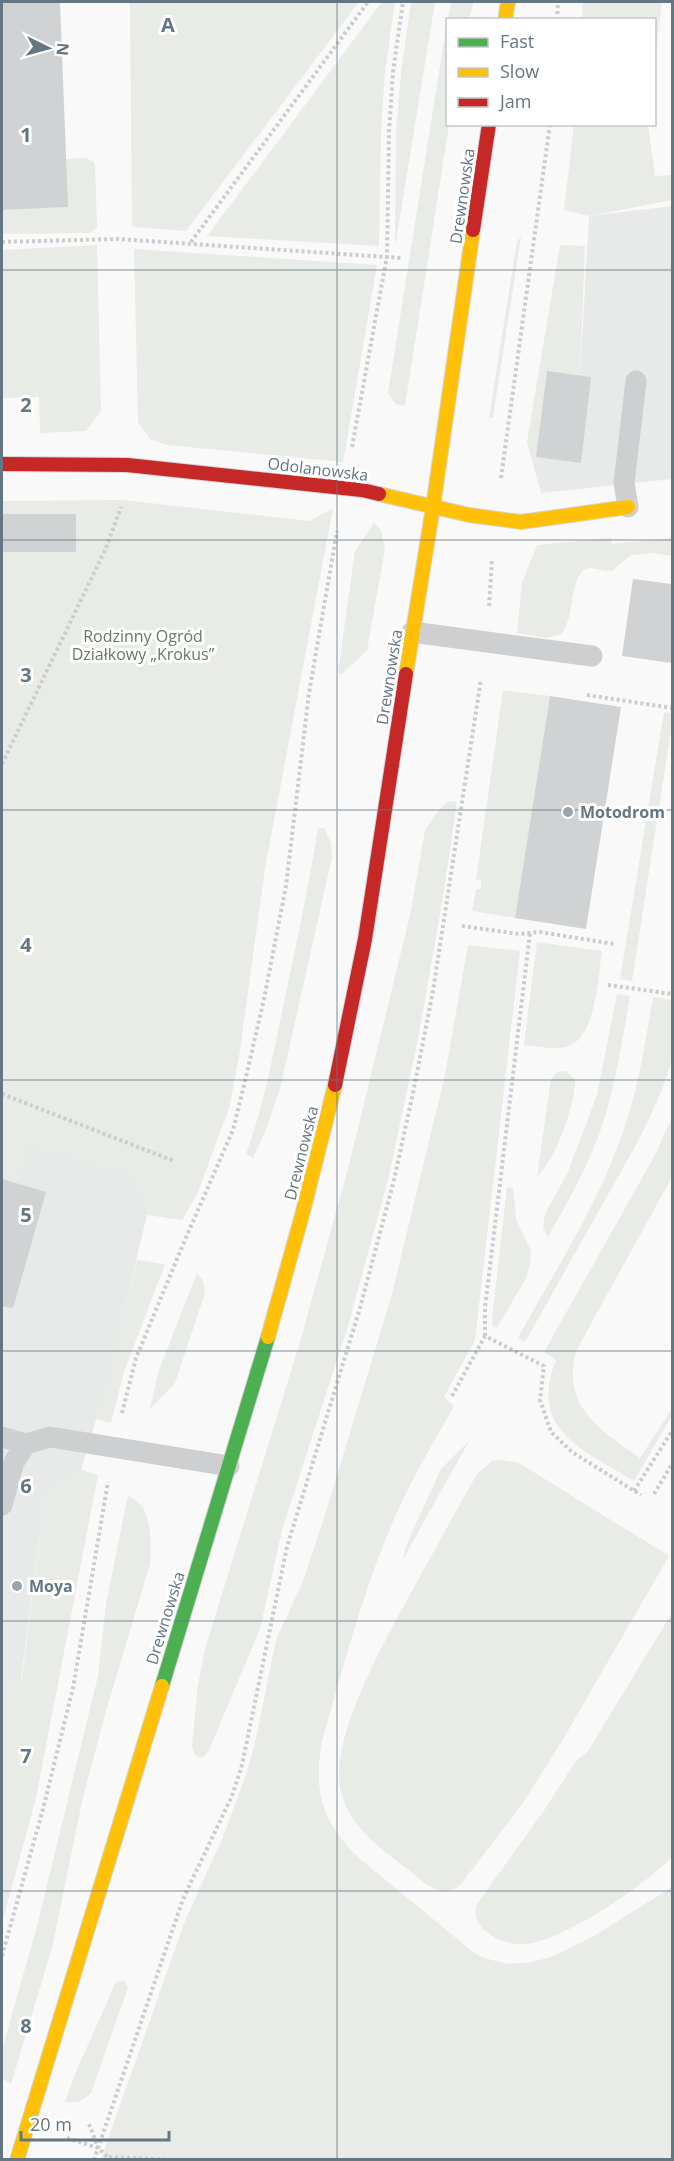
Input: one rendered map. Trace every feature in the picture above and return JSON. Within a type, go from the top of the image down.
[{"type":"main road","points":[[505,18],[508,2]]},
{"type":"main road","name":"Drewnowska","points":[[16,2160],[282,1294],[337,1078],[362,952],[433,507],[489,126]]},
{"type":"main road","name":"Odolanowska","points":[[2,464],[127,465],[362,490],[433,507],[521,522],[628,507]]},
{"type":"lane","points":[[628,507],[624,483],[636,381]]},
{"type":"lane","points":[[412,632],[592,656]]},
{"type":"lane","points":[[2,1437],[26,1444],[50,1437],[229,1466]]},
{"type":"lane","points":[[2,1505],[5,1478],[26,1444]]},
{"type":"path","points":[[190,243],[368,2]]},
{"type":"path","points":[[2,1956],[43,1809],[73,1688],[114,1448],[136,1358],[233,1130],[271,965],[286,886],[309,693],[387,256],[392,84],[403,2]]},
{"type":"path","points":[[557,18],[558,2]]},
{"type":"path","points":[[94,2160],[183,1899],[232,1796],[242,1765],[287,1547],[357,1318],[383,1224],[424,1040],[473,740],[486,641],[495,519],[550,126]]},
{"type":"path","points":[[2,242],[118,239],[402,258]]},
{"type":"path","points":[[2,764],[106,548],[123,500],[127,465]]},
{"type":"path","points":[[462,926],[519,934],[540,932],[614,944]]},
{"type":"path","points":[[452,1396],[485,1336],[485,1308],[530,933]]},
{"type":"path","points":[[608,985],[672,994]]},
{"type":"path","points":[[2,1094],[174,1161]]},
{"type":"path","points":[[485,1336],[544,1366],[540,1400],[551,1432],[572,1452],[641,1495]]},
{"type":"path","points":[[634,1491],[672,1431]]},
{"type":"path","points":[[654,1494],[672,1464]]},
{"type":"path","points":[[89,2124],[98,2148],[110,2158],[177,2160]]},
{"type":"shaded area","points":[[672,206],[672,479],[541,493],[536,457],[547,371],[580,375],[589,216]]},
{"type":"shaded area","points":[[2,1127],[157,1174],[104,1393],[81,1470],[45,1492],[21,1680],[2,1683]]},
{"type":"green space","points":[[130,2],[359,2],[186,231],[132,227]]},
{"type":"green space","points":[[382,2],[395,2],[385,71],[381,132],[379,246],[207,236]]},
{"type":"green space","points":[[411,2],[435,2],[395,247],[396,132]]},
{"type":"green space","points":[[451,2],[474,2],[469,18],[448,18]]},
{"type":"green space","points":[[583,2],[662,2],[656,48],[656,18],[582,18]]},
{"type":"green space","points":[[446,28],[446,126],[449,126],[405,406],[396,404],[388,393]]},
{"type":"green space","points":[[574,126],[648,126],[655,176],[672,175],[672,200],[589,216],[564,210]]},
{"type":"green space","points":[[87,158],[95,163],[97,227],[90,233],[2,234],[2,210],[67,207],[66,159]]},
{"type":"green space","points":[[521,237],[493,417],[489,418],[517,241]]},
{"type":"green space","points":[[97,245],[101,411],[86,431],[40,433],[39,397],[2,398],[2,250]]},
{"type":"green space","points":[[560,245],[585,246],[580,375],[547,371],[536,457],[541,493],[527,442]]},
{"type":"green space","points":[[134,249],[377,265],[343,462],[167,445],[150,439],[138,422]]},
{"type":"green space","name":"Rodzinny Ogród Działkowy „Krokus”","points":[[123,500],[309,521],[333,508],[265,868],[239,1057],[229,1108],[198,1192],[182,1220],[147,1215],[131,1176],[28,1146],[18,1179],[2,1175],[2,501]]},
{"type":"green space","points":[[374,523],[381,530],[385,549],[367,650],[341,675],[338,672],[355,551]]},
{"type":"green space","points":[[611,538],[612,544],[672,538],[672,556],[652,553],[631,555],[612,571],[590,568],[583,570],[575,585],[569,619],[561,634],[546,638],[517,633],[522,583],[537,545]]},
{"type":"green space","points":[[503,690],[550,696],[515,918],[472,911],[476,889],[481,889],[481,881],[476,880]]},
{"type":"green space","points":[[664,712],[672,713],[672,724],[632,981],[620,979]]},
{"type":"green space","points":[[448,801],[457,802],[443,897],[418,1039],[388,1180],[348,1326],[282,1530],[260,1629],[209,1750],[205,1756],[200,1758],[195,1755],[192,1747],[198,1685],[205,1649],[300,1342],[349,1165],[411,911],[425,830]]},
{"type":"green space","points":[[318,828],[324,828],[331,843],[332,857],[280,1089],[253,1158],[246,1154],[271,1066]]},
{"type":"green space","points":[[537,942],[602,951],[597,991],[590,1020],[584,1033],[576,1042],[566,1047],[524,1045]]},
{"type":"green space","points":[[468,945],[520,951],[475,1340],[444,1397],[454,1406],[401,1504],[383,1546],[354,1629],[322,1741],[319,1759],[320,1791],[329,1819],[346,1845],[473,1952],[484,1958],[508,1964],[532,1962],[551,1957],[589,1939],[672,1887],[672,2159],[101,2159],[185,1921],[222,1839],[246,1775],[256,1739],[276,1640],[303,1581],[392,1294],[445,1075]]},
{"type":"green space","points":[[617,994],[630,996],[607,1110],[584,1170],[548,1237],[543,1228],[545,1214],[568,1172],[597,1095]]},
{"type":"green space","points":[[653,997],[672,1000],[672,1056],[662,1089],[637,1143],[525,1342],[518,1338],[588,1213],[612,1162],[628,1118],[637,1084]]},
{"type":"green space","points":[[565,1071],[575,1079],[572,1102],[551,1158],[537,1176],[551,1079],[557,1072]]},
{"type":"green space","points":[[672,1118],[672,1177],[576,1351],[573,1371],[574,1387],[587,1415],[598,1427],[640,1458],[672,1409],[672,1415],[634,1481],[580,1447],[565,1435],[555,1421],[549,1404],[549,1384],[556,1360],[544,1352],[654,1157]]},
{"type":"green space","points":[[507,1187],[513,1188],[516,1219],[531,1251],[526,1278],[497,1328],[493,1326],[492,1319]]},
{"type":"green space","points":[[137,1260],[165,1264],[124,1372],[111,1423],[96,1419]]},
{"type":"green space","points":[[197,1273],[203,1280],[205,1293],[175,1383],[150,1409],[158,1373]]},
{"type":"green space","points":[[469,1441],[402,1561],[408,1541],[441,1469]]},
{"type":"green space","points":[[492,1461],[519,1463],[669,1556],[562,1741],[523,1803],[461,1884],[454,1889],[441,1891],[423,1881],[378,1846],[359,1827],[345,1804],[341,1791],[339,1767],[344,1739],[354,1709],[382,1647],[477,1474]]},
{"type":"green space","points":[[81,1470],[98,1475],[36,1798],[2,1923],[2,1683],[22,1679],[45,1492]]},
{"type":"green space","points":[[128,1495],[140,1504],[146,1514],[150,1536],[150,1564],[83,1797],[52,1948],[11,2084],[2,2078],[2,2050],[37,1926],[98,1676],[106,1604]]},
{"type":"green space","points":[[672,1613],[672,1857],[660,1869],[604,1910],[561,1933],[526,1944],[503,1941],[495,1937],[483,1929],[478,1922],[477,1904],[545,1809],[576,1761],[588,1751]]},
{"type":"green space","points":[[124,1981],[128,1987],[91,2093],[79,2102],[65,2102],[116,1982]]},
{"type":"building","points":[[2,2],[60,2],[68,207],[2,210]]},
{"type":"building","points":[[547,371],[591,377],[581,463],[536,457]]},
{"type":"building","points":[[3,514],[76,514],[76,552],[3,552]]},
{"type":"building","points":[[633,579],[672,584],[672,663],[622,656]]},
{"type":"building","name":"Motodrom","points":[[550,696],[621,707],[586,929],[515,918]]},
{"type":"building","points":[[2,1179],[46,1192],[13,1308],[2,1306]]},
{"type":"traffic: fast","points":[[162,1686],[268,1337]]},
{"type":"traffic: slow","points":[[505,18],[508,2]]},
{"type":"traffic: slow","points":[[406,674],[473,230]]},
{"type":"traffic: slow","points":[[379,494],[469,515],[521,522],[628,507]]},
{"type":"traffic: slow","points":[[268,1337],[335,1085]]},
{"type":"traffic: slow","points":[[17,2160],[162,1686]]},
{"type":"traffic: jam","points":[[473,230],[489,126]]},
{"type":"traffic: jam","points":[[2,464],[127,465],[362,490],[379,494]]},
{"type":"traffic: jam","points":[[335,1085],[365,939],[406,674]]},
{"type":"place","name":"Motodrom","points":[[568,812]]},
{"type":"place","name":"Moya","points":[[17,1586]]}]
